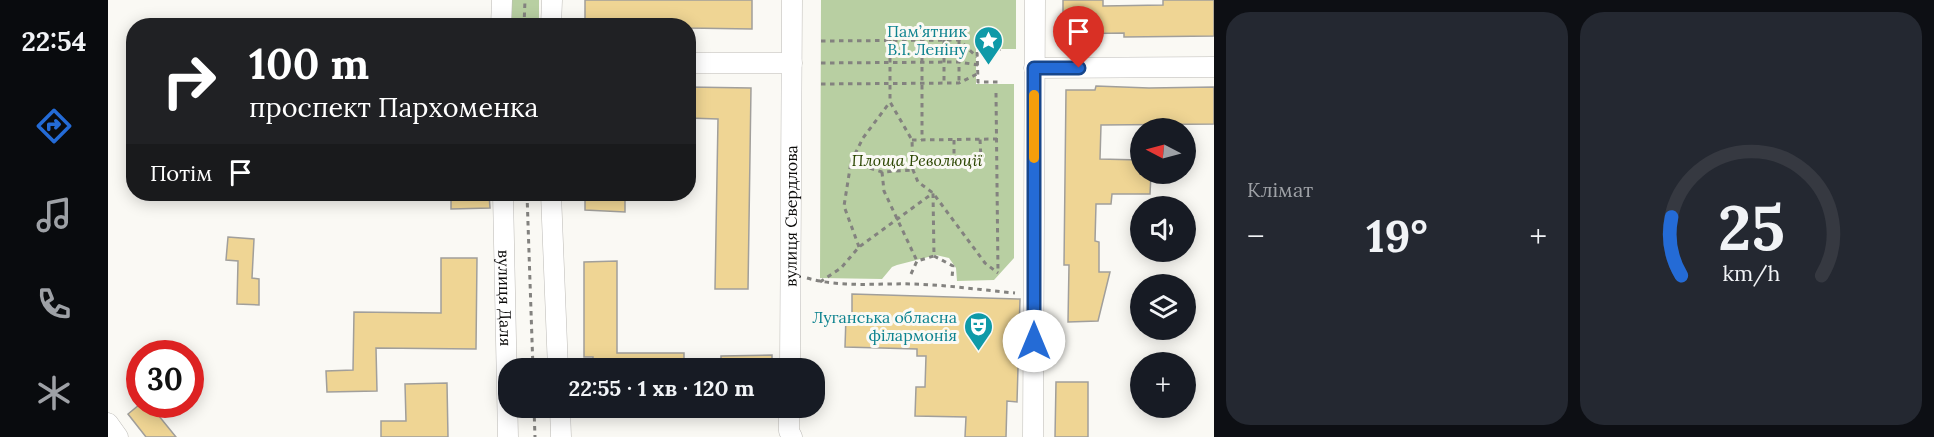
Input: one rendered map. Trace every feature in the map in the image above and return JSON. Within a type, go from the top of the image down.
[{"type":"street","points":[[501,18],[502,0]]},
{"type":"street","points":[[551,18],[552,0]]},
{"type":"street","name":"вулиця Свердлова","points":[[790,358],[792,0]]},
{"type":"street","points":[[1033,437],[1035,0]]},
{"type":"street","points":[[696,63],[792,63]]},
{"type":"street","points":[[1034,68],[1214,68]]},
{"type":"street","name":"вулиця Даля","points":[[503,201],[508,437]]},
{"type":"street","points":[[551,201],[558,358]]},
{"type":"street","points":[[560,418],[561,437]]},
{"type":"street","points":[[789,418],[789,431],[792,437]]},
{"type":"street","points":[[108,423],[118,437]]},
{"type":"path","points":[[524,18],[525,0]]},
{"type":"path","points":[[959,39],[959,83]]},
{"type":"path","points":[[821,41],[959,39],[977,57]]},
{"type":"path","points":[[890,40],[890,102],[912,140],[913,170],[918,182],[933,193],[986,263],[998,273],[996,93]]},
{"type":"path","points":[[922,40],[922,140]]},
{"type":"path","points":[[944,40],[944,83]]},
{"type":"path","points":[[1002,49],[977,49],[978,82],[1002,82]]},
{"type":"path","points":[[821,63],[959,62],[978,65]]},
{"type":"path","points":[[821,84],[959,83],[978,74]]},
{"type":"path","points":[[859,247],[844,206],[851,162],[863,138],[890,102]]},
{"type":"path","points":[[954,140],[954,160],[981,160],[980,139]]},
{"type":"path","points":[[912,140],[997,139]]},
{"type":"path","points":[[851,162],[882,172],[913,170]]},
{"type":"path","points":[[882,172],[884,191],[917,261]]},
{"type":"path","points":[[820,282],[841,268],[859,247],[933,193]]},
{"type":"path","points":[[933,193],[934,256]]},
{"type":"path","points":[[527,201],[532,358]]},
{"type":"path","points":[[911,274],[917,261],[934,256],[953,266],[952,278]]},
{"type":"path","points":[[827,284],[911,284],[1035,293]]},
{"type":"path","points":[[534,418],[534,437]]},
{"type":"green space","points":[[511,0],[539,0],[539,18],[511,18]]},
{"type":"green space","name":"Площа Революції","points":[[821,0],[1016,0],[1016,49],[976,49],[976,84],[1014,84],[1014,258],[994,280],[957,281],[956,268],[949,258],[936,255],[892,267],[882,279],[820,278]]},
{"type":"building","points":[[585,0],[752,0],[752,29],[696,28],[696,18],[585,18]]},
{"type":"building","points":[[1063,0],[1103,0],[1103,6],[1163,5],[1163,0],[1214,0],[1214,36],[1124,37],[1124,33],[1063,34]]},
{"type":"building","points":[[1096,86],[1214,87],[1214,124],[1196,124],[1196,118],[1130,118],[1130,125],[1101,125],[1100,159],[1130,160],[1130,184],[1150,184],[1150,194],[1112,194],[1111,204],[1096,204],[1095,241],[1099,242],[1099,272],[1110,272],[1098,321],[1068,322],[1069,265],[1064,265],[1066,90],[1095,90]]},
{"type":"building","points":[[696,87],[751,88],[748,289],[715,289],[718,119],[696,118]]},
{"type":"building","points":[[451,201],[490,201],[490,208],[451,209]]},
{"type":"building","points":[[585,201],[625,201],[625,212],[585,210]]},
{"type":"building","points":[[228,237],[254,239],[252,278],[259,279],[259,305],[237,304],[238,261],[226,260]]},
{"type":"building","points":[[441,258],[477,258],[476,349],[376,348],[377,391],[327,392],[326,371],[353,370],[354,312],[441,313]]},
{"type":"building","points":[[617,261],[617,353],[684,353],[684,358],[584,357],[584,262]]},
{"type":"building","points":[[852,294],[1020,299],[1017,402],[1007,401],[1006,437],[965,437],[966,417],[915,416],[916,387],[925,387],[926,356],[917,356],[917,349],[845,347],[846,317],[852,317]]},
{"type":"building","points":[[772,355],[772,358],[721,358],[721,356]]},
{"type":"building","points":[[1056,382],[1088,382],[1088,437],[1055,437]]},
{"type":"building","points":[[447,383],[448,437],[381,437],[381,421],[406,421],[405,384]]},
{"type":"building","points":[[131,418],[161,418],[176,437],[146,437]]},
{"type":"slow traffic","points":[[1034,95],[1034,158]]},
{"type":"place","name":"Пам’ятник В.І. Леніну","points":[[988,66]]},
{"type":"place","name":"Луганська обласна філармонія","points":[[978,352]]},
{"type":"route","points":[[1034,341],[1034,68],[1079,68]]}]
